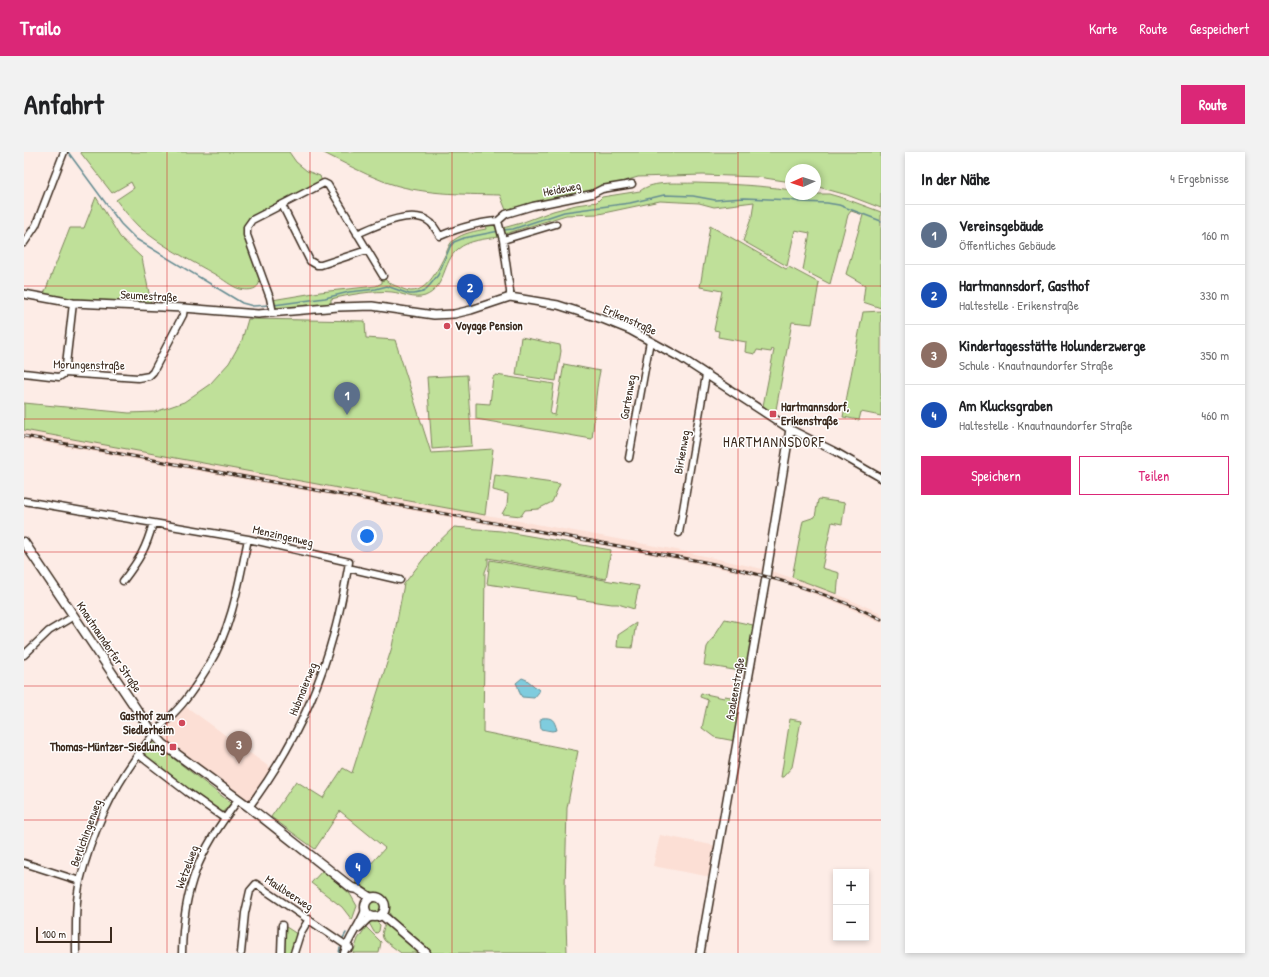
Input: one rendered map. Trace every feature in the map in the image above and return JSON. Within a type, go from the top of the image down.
[{"type":"main road","name":"Knautnaundorfer Straße","points":[[24,542],[154,734],[163,744],[250,807],[354,889],[367,904]]},
{"type":"main road","points":[[377,898],[383,902],[385,910],[382,914],[379,917],[368,915],[367,904],[377,898]]},
{"type":"main road","points":[[382,914],[426,953]]},
{"type":"street","points":[[24,243],[36,225],[64,152]]},
{"type":"street","points":[[272,307],[247,235],[247,227],[252,220],[324,183],[328,185],[383,276]]},
{"type":"street","name":"Heideweg","points":[[501,231],[506,214],[533,206],[592,194],[602,189],[632,184]]},
{"type":"street","points":[[282,205],[310,261],[317,265],[321,266],[367,250]]},
{"type":"street","name":"Heideweg","points":[[358,234],[379,224],[408,217],[427,220],[431,223],[440,236],[484,222],[501,231],[556,224]]},
{"type":"street","points":[[501,231],[510,297]]},
{"type":"street","name":"Seumestraße","points":[[24,294],[73,303],[184,308],[242,314],[272,307],[338,307]]},
{"type":"street","name":"Erikenstraße","points":[[338,307],[380,307],[434,315],[454,314],[510,297],[568,308],[630,330],[681,358],[790,429],[836,452],[881,478]]},
{"type":"street","points":[[65,373],[73,303]]},
{"type":"street","name":"Morungenstraße","points":[[24,373],[59,377],[65,373],[138,378],[149,376],[153,372],[183,315],[184,308]]},
{"type":"street","name":"Gartenweg","points":[[629,458],[650,341]]},
{"type":"street","name":"Birkenweg","points":[[679,534],[706,375]]},
{"type":"street","name":"Azaleenstraße","points":[[700,953],[765,583],[790,429]]},
{"type":"street","name":"Menzingenweg","points":[[24,501],[248,539],[349,562],[348,568],[400,580]]},
{"type":"street","points":[[123,581],[142,554],[149,540],[153,523]]},
{"type":"street","name":"Berlichingenweg","points":[[76,953],[77,905],[80,881],[99,824],[112,794],[139,755],[154,734],[183,703],[210,664],[225,632],[234,607],[248,539]]},
{"type":"street","name":"Hubmaierweg","points":[[250,807],[278,765],[298,729],[314,691],[334,634],[348,568]]},
{"type":"street","points":[[24,655],[49,631],[74,616]]},
{"type":"street","points":[[139,755],[224,818]]},
{"type":"street","name":"Wetzelweg","points":[[182,953],[184,920],[188,892],[194,873],[211,838],[238,799]]},
{"type":"street","points":[[24,863],[80,881]]},
{"type":"street","name":"Maulbeerweg","points":[[241,953],[244,919],[248,898],[250,890],[256,884],[309,919],[348,949]]},
{"type":"street","points":[[348,949],[367,904]]},
{"type":"street","points":[[344,953],[348,949],[360,927],[368,919],[373,917]]},
{"type":"street","points":[[294,953],[300,934],[309,919]]},
{"type":"street","points":[[281,953],[282,924]]},
{"type":"shaded area","points":[[485,224],[486,229],[471,232],[451,242],[447,239],[451,235]]},
{"type":"shaded area","points":[[24,430],[677,550],[763,569],[761,577],[675,559],[24,439]]},
{"type":"shaded area","points":[[771,571],[820,587],[881,613],[881,623],[840,604],[790,585],[769,579]]},
{"type":"shaded area","points":[[184,705],[272,769],[249,803],[166,741],[159,733]]},
{"type":"shaded area","points":[[660,835],[717,846],[711,877],[653,866]]},
{"type":"green space","points":[[80,152],[289,152],[296,162],[307,171],[320,176],[322,182],[247,223],[260,282],[254,289],[244,290],[234,287],[156,240],[138,226],[116,200],[134,188],[131,182],[112,193]]},
{"type":"green space","points":[[322,152],[881,152],[881,208],[847,195],[821,188],[821,164],[785,164],[785,181],[758,177],[703,175],[638,177],[585,193],[531,203],[506,210],[500,195],[441,193],[411,189],[397,186],[367,174]]},
{"type":"green space","points":[[666,183],[743,185],[779,188],[785,189],[785,200],[821,200],[821,194],[829,194],[881,212],[881,308],[863,302],[865,285],[846,274],[863,215],[851,211],[848,215],[830,284],[803,270],[810,233],[795,230],[787,266],[743,241],[752,216],[754,202],[714,207],[699,203],[660,201],[599,214],[566,215],[505,234],[503,228],[553,211],[576,205],[597,202],[602,197],[640,191],[652,185]]},
{"type":"green space","points":[[96,197],[120,237],[142,258],[151,303],[73,299],[44,294],[70,228],[84,228]]},
{"type":"green space","points":[[485,224],[498,228],[499,237],[472,242],[458,249],[449,261],[437,287],[425,296],[408,296],[392,292],[369,292],[331,299],[331,304],[278,311],[273,307],[272,300],[320,292],[376,286],[382,283],[384,278],[390,283],[403,289],[411,291],[418,290],[430,281],[435,274],[453,241],[465,234],[486,229]]},
{"type":"green space","points":[[710,226],[786,269],[789,267],[819,283],[812,324],[792,322],[775,415],[763,406],[774,350],[772,349],[771,352],[757,350],[755,354],[745,352],[746,342],[718,337],[719,331],[714,330],[722,291],[700,287]]},
{"type":"green space","points":[[881,311],[881,416],[861,412],[859,420],[843,417],[863,312]]},
{"type":"green space","points":[[248,319],[365,321],[366,338],[395,340],[431,453],[493,449],[485,515],[24,430],[24,403],[129,413],[155,412],[184,402],[210,384],[229,363],[242,340]]},
{"type":"green space","points":[[521,337],[560,345],[561,351],[556,381],[516,375]]},
{"type":"green space","points":[[564,364],[600,371],[592,439],[476,419],[476,403],[490,404],[493,377],[496,375],[554,384],[550,414],[555,415]]},
{"type":"green space","points":[[467,375],[472,446],[432,449],[427,377]]},
{"type":"green space","points":[[495,475],[560,484],[552,502],[538,509],[525,510],[521,516],[502,514],[507,505],[508,494],[493,490]]},
{"type":"green space","points":[[819,499],[845,503],[842,524],[832,522],[822,568],[839,573],[837,594],[792,577],[803,521],[815,517]]},
{"type":"green space","points":[[454,527],[501,531],[611,550],[606,579],[488,558],[488,564],[485,572],[483,732],[578,751],[567,808],[565,888],[567,953],[429,953],[392,917],[383,898],[370,894],[355,882],[385,848],[340,811],[315,849],[271,817],[296,781],[323,798],[343,768],[352,773],[392,647],[404,584],[432,548]]},
{"type":"green space","points":[[490,560],[639,586],[634,609],[618,604],[577,599],[577,597],[487,584]]},
{"type":"green space","points":[[725,619],[753,625],[752,628],[754,629],[746,672],[704,665],[707,647]]},
{"type":"green space","points":[[636,623],[632,648],[617,647],[618,635]]},
{"type":"green space","points":[[701,693],[724,698],[725,696],[742,699],[735,741],[714,737],[702,728],[708,700],[700,697]]},
{"type":"green space","points":[[790,719],[801,721],[792,767],[783,777],[781,777]]},
{"type":"green space","points":[[151,741],[231,803],[222,813],[218,812],[142,754]]},
{"type":"green space","points":[[323,870],[350,894],[357,906],[352,920],[342,907],[311,883]]},
{"type":"green space","points":[[375,901],[379,903],[381,907],[379,911],[375,913],[371,911],[369,907],[371,903]]},
{"type":"green space","points":[[374,919],[380,925],[377,933],[374,932],[368,921]]},
{"type":"green space","points":[[386,923],[422,953],[401,953],[385,941],[382,935]]},
{"type":"green space","points":[[283,925],[297,934],[292,948],[293,953],[282,953]]},
{"type":"green space","points":[[366,927],[381,942],[379,953],[353,953],[358,939]]},
{"type":"water","points":[[522,678],[527,680],[539,690],[534,698],[521,696],[516,683]]},
{"type":"water","points":[[542,718],[551,719],[557,730],[552,731],[541,729],[540,721]]},
{"type":"waterway","points":[[68,152],[121,224],[136,239],[242,303],[253,306],[270,305]]},
{"type":"waterway","points":[[503,230],[513,229],[564,212],[630,203],[664,195],[693,196],[715,200],[744,198],[827,203],[839,205],[881,221]]},
{"type":"waterway","points":[[274,305],[325,298],[349,292],[376,289],[387,286],[409,294],[423,292],[438,275],[450,247],[454,242],[464,238],[499,231]]},
{"type":"waterway","points":[[343,938],[346,933]]},
{"type":"waterway","points":[[339,953],[340,948]]},
{"type":"railway","points":[[24,436],[705,562],[773,578],[817,592],[881,619]]},
{"type":"place","name":"Hartmannsdorf, Gasthof","points":[[470,307]]},
{"type":"place","name":"Voyage Pension","points":[[447,326]]},
{"type":"place","name":"Hartmannsdorf, Erikenstraße","points":[[773,414]]},
{"type":"place","name":"Vereinsgebäude","points":[[347,415]]},
{"type":"place","name":"Gasthof zum Siedlerheim","points":[[182,723]]},
{"type":"place","name":"Thomas-Müntzer-Siedlung","points":[[173,747]]},
{"type":"place","name":"Kindertagesstätte Holunderzwerge","points":[[239,764]]},
{"type":"place","name":"Am Klucksgraben","points":[[358,886]]},
{"type":"district","name":"HARTMANNSDORF","points":[[774,442]]}]
